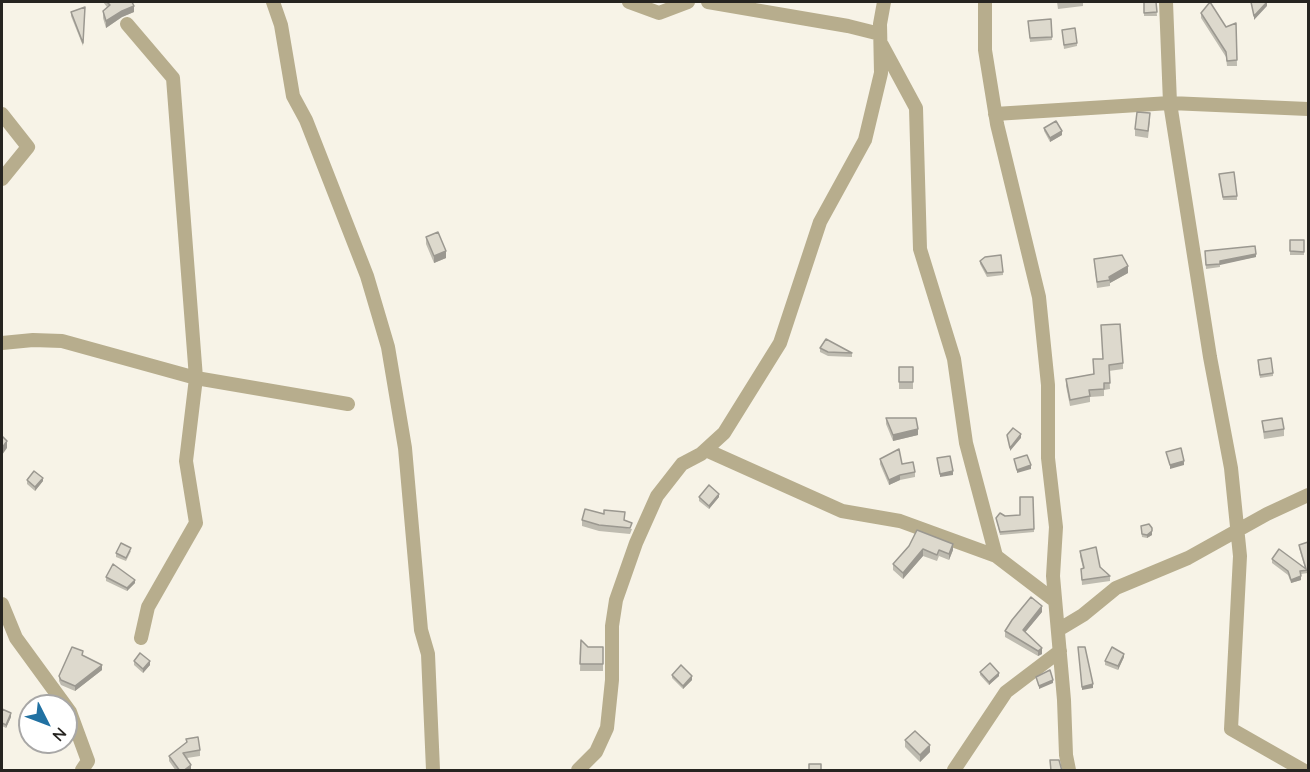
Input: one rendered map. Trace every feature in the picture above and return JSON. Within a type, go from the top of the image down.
[{"type":"street","points":[[273,2],[281,25],[293,96],[306,120],[367,276],[388,347],[405,448],[421,630],[428,654],[433,771]]},
{"type":"street","points":[[629,2],[660,13],[688,2]]},
{"type":"street","points":[[708,2],[848,26],[880,38],[916,108],[920,249],[954,359],[966,443],[996,556]]},
{"type":"street","points":[[579,771],[596,752],[607,728],[612,680],[612,626],[616,600],[636,543],[657,496],[682,464],[706,450],[724,433],[780,343],[820,222],[866,140],[881,73],[880,38],[884,2]]},
{"type":"street","points":[[985,2],[985,50],[995,114],[1039,297],[1048,385],[1048,458],[1056,527],[1053,576],[1069,771]]},
{"type":"street","points":[[1166,2],[1170,103],[1210,357],[1232,468],[1238,529],[1240,556],[1231,729],[1303,771]]},
{"type":"street","points":[[127,24],[173,78],[196,378],[186,461],[196,523],[148,607],[141,638]]},
{"type":"street","points":[[995,114],[1170,103],[1308,109]]},
{"type":"street","points":[[2,114],[28,147],[2,179]]},
{"type":"street","points":[[2,343],[33,340],[62,341],[196,378],[348,404]]},
{"type":"street","points":[[706,450],[842,511],[900,521],[996,556],[1055,601]]},
{"type":"street","points":[[1058,630],[1083,615],[1116,588],[1188,558],[1238,529],[1308,495]]},
{"type":"street","points":[[2,604],[16,638],[70,712],[88,761],[82,771]]},
{"type":"street","points":[[954,771],[1006,692],[1060,651]]},
{"type":"building","points":[[107,2],[132,2],[134,6],[106,21],[103,11],[110,5]]},
{"type":"building","points":[[1144,2],[1156,2],[1157,12],[1144,13]]},
{"type":"building","points":[[1210,2],[1226,27],[1236,23],[1237,60],[1227,61],[1226,52],[1201,13]]},
{"type":"building","points":[[1251,2],[1267,2],[1254,16]]},
{"type":"building","points":[[85,7],[83,43],[71,12]]},
{"type":"building","points":[[1051,19],[1052,37],[1030,38],[1028,21]]},
{"type":"building","points":[[1075,28],[1077,43],[1064,45],[1062,30]]},
{"type":"building","points":[[1137,112],[1150,113],[1148,131],[1135,129]]},
{"type":"building","points":[[1056,121],[1062,131],[1050,138],[1044,128]]},
{"type":"building","points":[[1234,172],[1237,196],[1223,197],[1219,174]]},
{"type":"building","points":[[438,232],[446,251],[434,256],[426,237]]},
{"type":"building","points":[[1290,240],[1304,240],[1304,252],[1290,251]]},
{"type":"building","points":[[1255,246],[1256,254],[1220,261],[1220,264],[1206,265],[1205,251]]},
{"type":"building","points":[[1001,255],[1003,272],[987,273],[980,261],[985,257]]},
{"type":"building","points":[[1122,255],[1128,266],[1109,277],[1110,280],[1097,282],[1094,259]]},
{"type":"building","points":[[1120,324],[1123,363],[1109,365],[1110,383],[1104,383],[1104,389],[1089,390],[1090,396],[1070,400],[1066,379],[1094,374],[1093,359],[1103,359],[1101,325]]},
{"type":"building","points":[[826,339],[852,353],[828,352],[820,348]]},
{"type":"building","points":[[1271,358],[1273,373],[1260,375],[1258,360]]},
{"type":"building","points":[[899,367],[913,367],[913,382],[899,382]]},
{"type":"building","points":[[886,418],[916,418],[918,429],[893,435]]},
{"type":"building","points":[[1282,418],[1284,429],[1264,432],[1262,421]]},
{"type":"building","points":[[1013,428],[1021,434],[1010,448],[1007,435]]},
{"type":"building","points":[[2,436],[7,441],[2,448]]},
{"type":"building","points":[[1181,448],[1184,461],[1170,465],[1166,452]]},
{"type":"building","points":[[899,449],[902,464],[913,462],[915,472],[889,480],[880,459]]},
{"type":"building","points":[[1027,455],[1031,465],[1017,470],[1014,459]]},
{"type":"building","points":[[950,456],[953,471],[940,474],[937,458]]},
{"type":"building","points":[[34,471],[43,478],[35,487],[27,480]]},
{"type":"building","points":[[709,485],[719,494],[709,506],[699,497]]},
{"type":"building","points":[[1020,497],[1033,497],[1034,529],[1000,532],[996,518],[1000,513],[1005,516],[1020,515]]},
{"type":"building","points":[[585,509],[604,514],[604,510],[625,512],[624,520],[632,523],[630,528],[599,525],[582,520]]},
{"type":"building","points":[[1149,524],[1152,531],[1147,535],[1142,534],[1141,526]]},
{"type":"building","points":[[917,530],[953,544],[949,554],[939,550],[937,555],[923,549],[903,573],[893,564],[909,546]]},
{"type":"building","points":[[1308,542],[1308,570],[1300,571],[1301,576],[1291,580],[1288,571],[1272,559],[1279,549],[1306,569],[1299,545]]},
{"type":"building","points":[[121,543],[131,548],[126,558],[116,553]]},
{"type":"building","points":[[1096,547],[1100,567],[1110,576],[1082,580],[1081,569],[1084,568],[1080,551]]},
{"type":"building","points":[[113,564],[135,580],[127,588],[106,577]]},
{"type":"building","points":[[1031,597],[1042,606],[1023,630],[1042,648],[1038,651],[1005,631]]},
{"type":"building","points":[[581,640],[588,647],[603,647],[603,664],[580,664]]},
{"type":"building","points":[[72,647],[83,651],[82,655],[102,665],[75,686],[61,680],[59,676]]},
{"type":"building","points":[[1078,647],[1085,647],[1093,684],[1082,687]]},
{"type":"building","points":[[1112,647],[1124,654],[1118,666],[1105,661]]},
{"type":"building","points":[[140,653],[150,661],[143,669],[134,661]]},
{"type":"building","points":[[990,663],[999,673],[989,682],[980,672]]},
{"type":"building","points":[[681,665],[692,676],[683,686],[672,675]]},
{"type":"building","points":[[1050,670],[1053,680],[1039,686],[1036,677]]},
{"type":"building","points":[[2,709],[11,713],[6,725],[2,723]]},
{"type":"building","points":[[915,731],[930,745],[920,755],[905,740]]},
{"type":"building","points":[[198,737],[200,750],[183,753],[191,765],[180,771],[169,756],[187,742],[186,739]]},
{"type":"building","points":[[1050,760],[1059,760],[1062,771],[1051,771]]},
{"type":"building","points":[[809,764],[821,764],[821,771],[809,771]]}]
